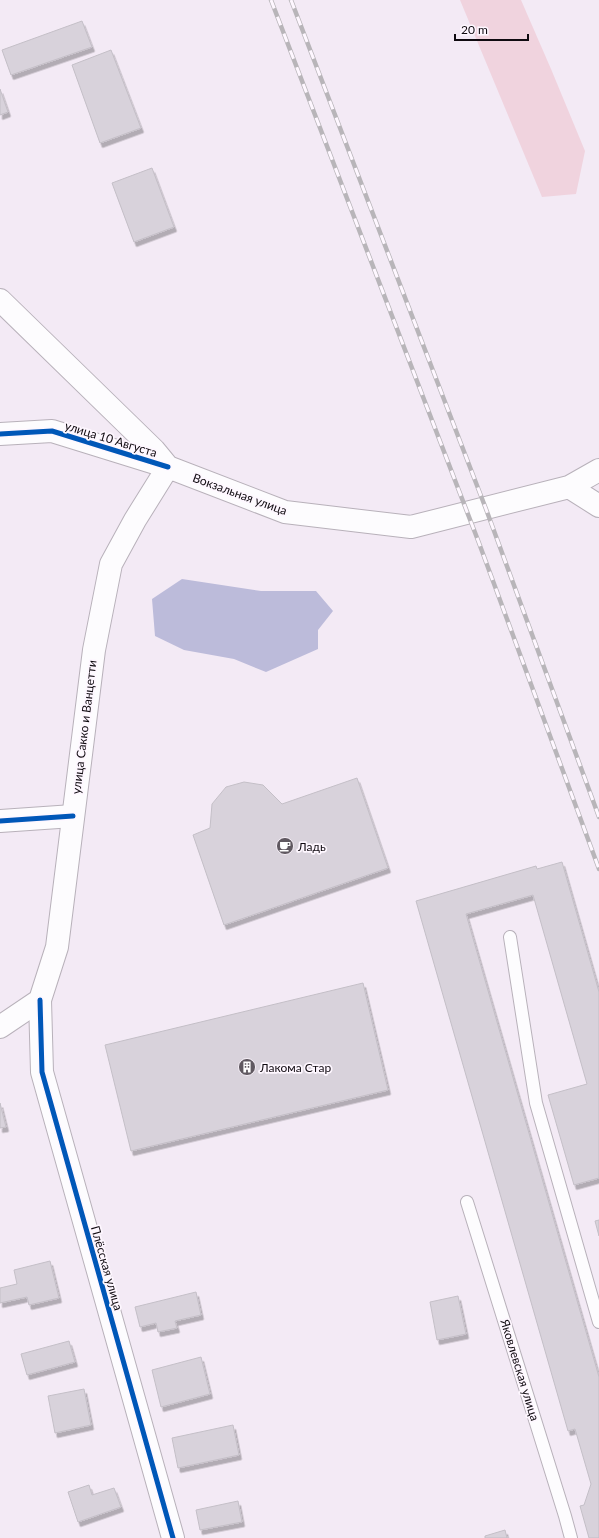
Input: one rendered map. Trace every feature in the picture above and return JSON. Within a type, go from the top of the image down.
[{"type":"main road","points":[[0,300],[154,450],[168,468]]},
{"type":"main road","name":"улица 10 Августа","points":[[0,434],[52,431],[168,468]]},
{"type":"main road","name":"Вокзальная улица","points":[[168,468],[285,512],[410,527],[569,488],[599,470]]},
{"type":"main road","name":"улица Сакко и Ванцетти","points":[[40,1000],[57,947],[94,650],[111,564],[135,520],[168,468]]},
{"type":"main road","points":[[569,488],[599,506]]},
{"type":"main road","points":[[0,821],[73,816]]},
{"type":"main road","points":[[0,1027],[40,1000]]},
{"type":"main road","name":"Плёсская улица","points":[[40,1000],[42,1072],[173,1538]]},
{"type":"lane","points":[[510,937],[536,1103],[599,1322]]},
{"type":"lane","name":"Яковлевская улица","points":[[467,1202],[571,1538]]},
{"type":"shaded area","points":[[460,0],[521,0],[585,151],[576,194],[542,197]]},
{"type":"water","points":[[182,579],[261,591],[316,591],[333,611],[318,630],[318,649],[266,672],[234,659],[184,650],[155,636],[152,599]]},
{"type":"building","points":[[82,21],[92,47],[11,75],[2,50]]},
{"type":"building","points":[[111,50],[141,128],[100,143],[72,65]]},
{"type":"building","points":[[0,89],[8,112],[0,115]]},
{"type":"building","points":[[152,168],[174,227],[134,242],[112,183]]},
{"type":"building","points":[[357,778],[388,868],[224,925],[193,835],[210,828],[212,804],[226,787],[244,782],[263,785],[282,804]]},
{"type":"building","points":[[562,862],[599,992],[599,1178],[574,1185],[548,1095],[587,1084],[533,895],[466,914],[599,1377],[599,1538],[589,1538],[580,1506],[584,1505],[591,1484],[575,1429],[568,1431],[416,901],[536,866],[537,869]]},
{"type":"building","name":"Лакома Стар","points":[[363,983],[388,1090],[131,1151],[105,1045]]},
{"type":"building","points":[[0,1103],[6,1127],[0,1128]]},
{"type":"building","points":[[599,1220],[599,1236],[595,1221]]},
{"type":"building","points":[[50,1261],[59,1298],[29,1305],[27,1297],[0,1303],[0,1288],[17,1284],[14,1270]]},
{"type":"building","points":[[196,1292],[201,1315],[175,1321],[177,1328],[158,1332],[156,1323],[140,1327],[135,1307]]},
{"type":"building","points":[[458,1296],[466,1334],[437,1340],[430,1302]]},
{"type":"building","points":[[69,1341],[75,1362],[27,1375],[21,1354]]},
{"type":"building","points":[[201,1357],[210,1394],[161,1407],[152,1370]]},
{"type":"building","points":[[84,1389],[91,1425],[55,1433],[48,1396]]},
{"type":"building","points":[[233,1425],[239,1455],[178,1468],[172,1438]]},
{"type":"building","points":[[89,1485],[92,1495],[114,1488],[121,1507],[78,1522],[68,1492]]},
{"type":"building","points":[[238,1501],[242,1522],[200,1530],[196,1510]]},
{"type":"building","points":[[505,1530],[507,1538],[485,1538],[485,1536]]},
{"type":"railway","points":[[271,0],[479,543],[599,869]]},
{"type":"railway","points":[[291,0],[486,509],[599,817]]},
{"type":"cycle path","points":[[0,434],[52,431],[168,467]]},
{"type":"cycle path","points":[[0,821],[73,816]]},
{"type":"cycle path","points":[[40,1000],[42,1072],[173,1538]]},
{"type":"place","name":"Ладь","points":[[285,846]]},
{"type":"place","name":"Лакома Стар","points":[[247,1067]]}]
